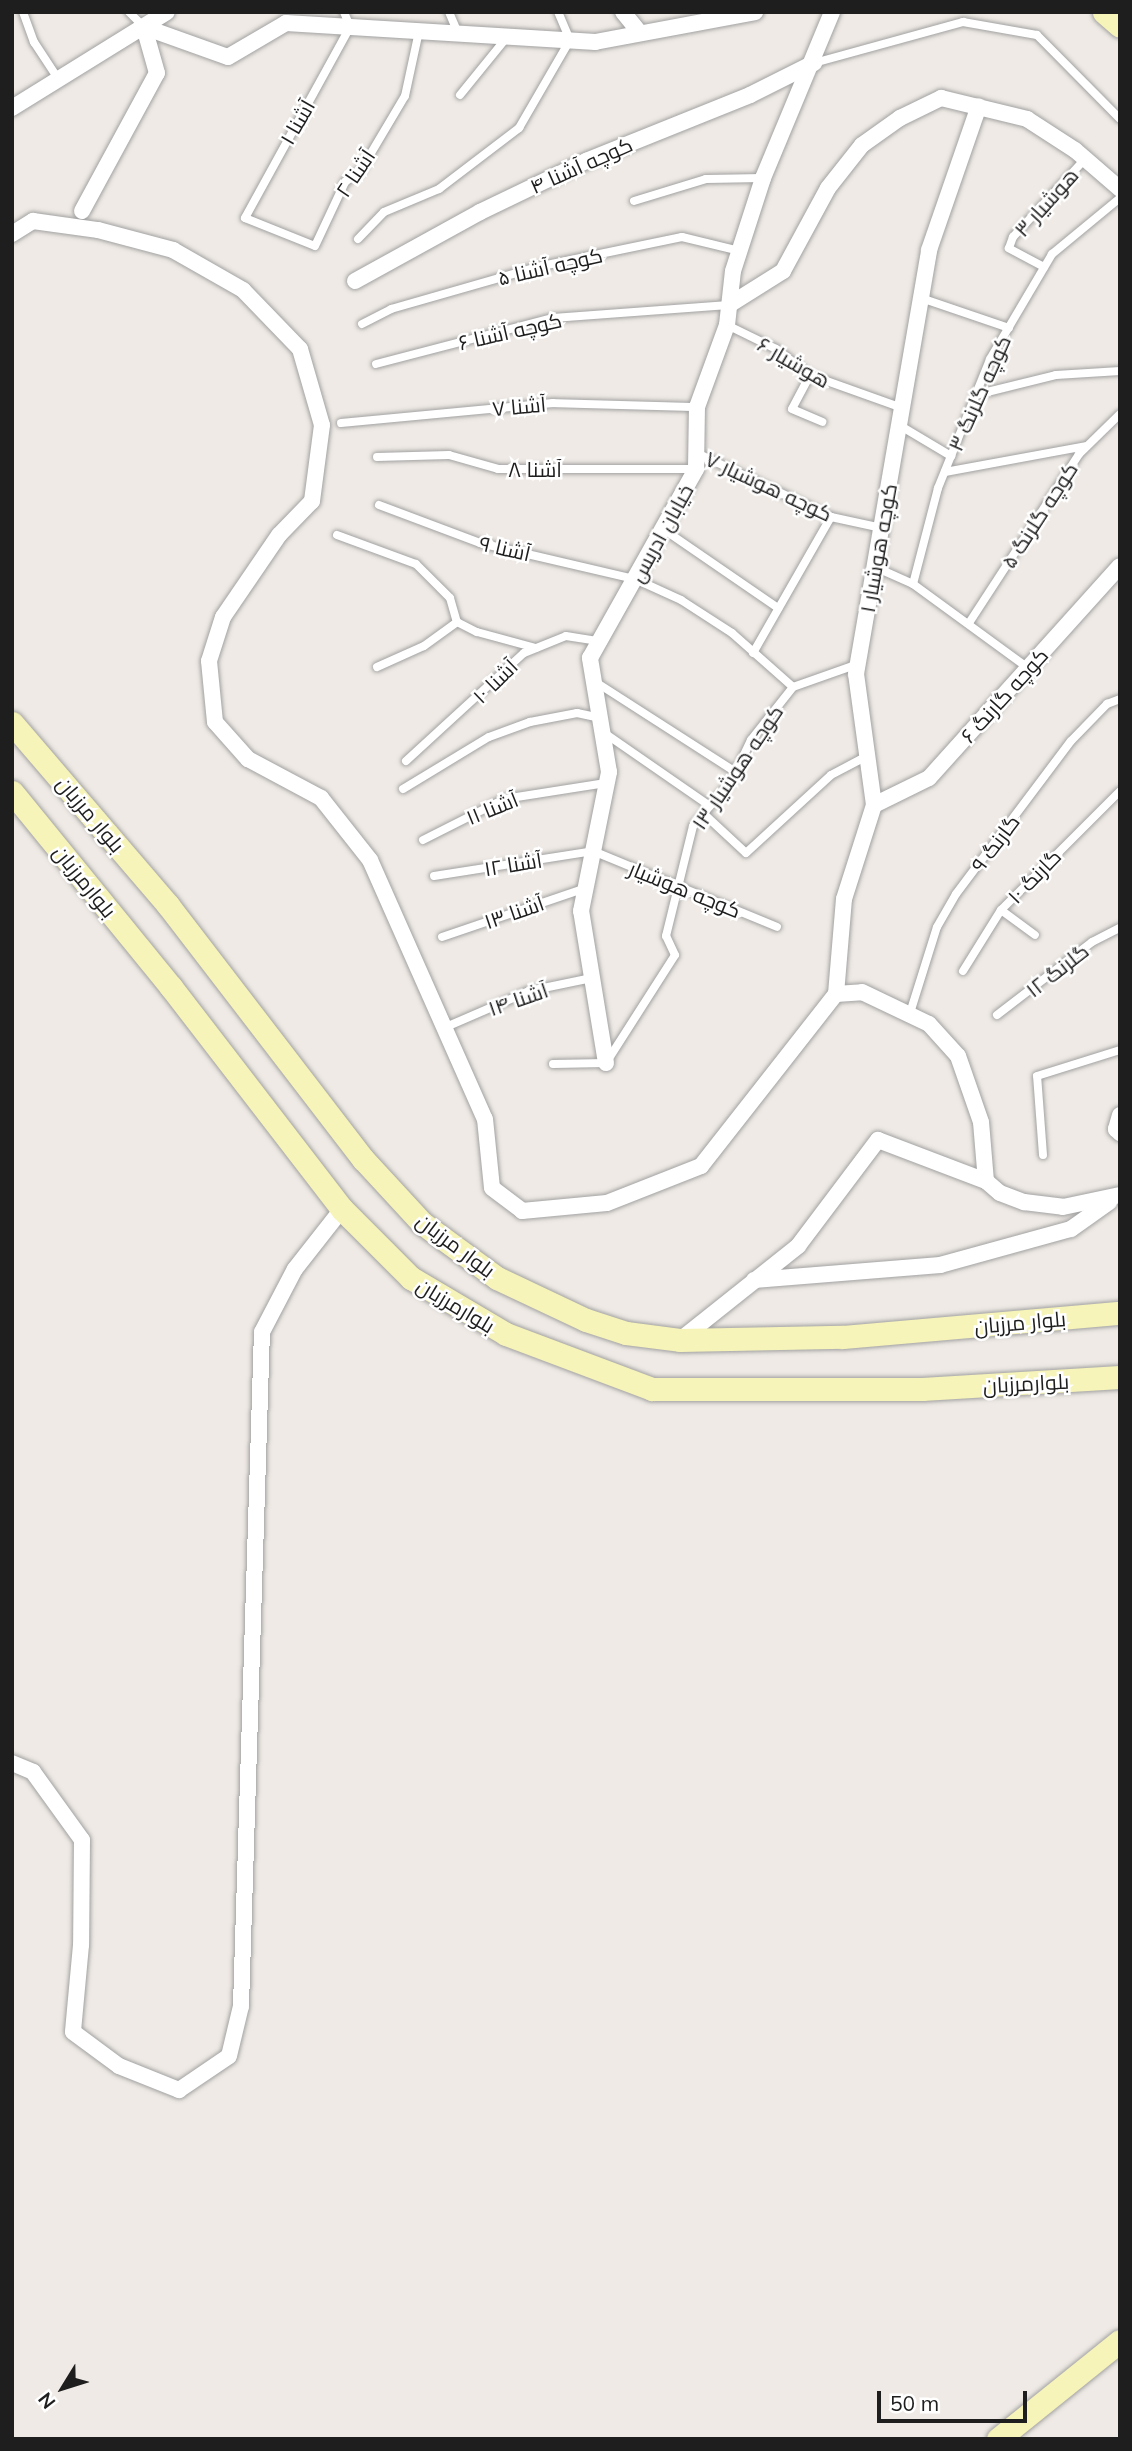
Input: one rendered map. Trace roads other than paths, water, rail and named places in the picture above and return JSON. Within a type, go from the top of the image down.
[{"type":"main road","points":[[1104,12],[1120,26]]},
{"type":"main road","name":"بلوار مرزبان","points":[[12,723],[168,905],[363,1159],[422,1223],[497,1278],[586,1320],[626,1333],[680,1340],[843,1337],[1120,1313]]},
{"type":"main road","name":"بلوارمرزبان","points":[[12,792],[171,987],[342,1209],[411,1278],[494,1327],[652,1389],[922,1389],[1120,1377]]},
{"type":"main road","points":[[998,2439],[1020,2428],[1120,2341]]},
{"type":"street","points":[[12,108],[60,82],[167,12]]},
{"type":"street","points":[[623,12],[640,33]]},
{"type":"street","points":[[144,27],[228,57],[284,18],[347,20],[419,31],[595,41],[755,12]]},
{"type":"street","name":"خیابان ادریس","points":[[607,1063],[581,911],[606,783],[601,725],[590,658],[663,529],[697,461],[697,407],[727,325],[733,271],[743,251],[763,178],[814,63],[832,12]]},
{"type":"street","points":[[82,211],[157,73],[144,27]]},
{"type":"street","name":"کوچه آشنا ۴","points":[[355,281],[480,212],[586,161],[750,95],[814,63]]},
{"type":"street","points":[[729,305],[783,271],[828,188],[862,145],[900,118],[941,98],[1027,119],[1084,159],[1120,189]]},
{"type":"street","name":"کوچه هوشیار ۱","points":[[836,994],[844,899],[873,805],[858,664],[929,250],[979,106]]},
{"type":"street","points":[[12,234],[33,221],[98,230],[173,250],[243,290],[300,349],[321,425],[312,502],[279,535],[223,617],[209,661],[215,722],[248,760],[321,798],[370,860],[485,1119],[492,1188],[523,1211],[607,1203],[701,1166],[836,994],[862,992],[929,1024],[958,1056],[981,1122],[986,1181]]},
{"type":"street","name":"کوچه گارنگ ۶","points":[[873,805],[929,778],[1120,566]]},
{"type":"street","points":[[680,1340],[798,1246],[878,1140],[986,1181],[1000,1193],[1024,1202],[1063,1206],[1117,1197]]},
{"type":"street","points":[[754,1280],[940,1265],[1071,1229],[1117,1197]]},
{"type":"street","points":[[12,1763],[33,1772],[82,1840],[81,1945],[73,2032],[119,2066],[179,2090],[229,2056],[241,2006],[262,1332],[295,1269],[342,1209]]},
{"type":"lane","points":[[23,12],[34,42],[60,82]]},
{"type":"lane","points":[[129,12],[144,27]]},
{"type":"lane","points":[[449,12],[458,33]]},
{"type":"lane","points":[[358,239],[384,212],[439,189],[519,128],[570,40],[558,12]]},
{"type":"lane","name":"آشنا ۱","points":[[246,218],[347,20]]},
{"type":"lane","points":[[814,63],[962,22],[1037,35],[1120,119]]},
{"type":"lane","name":"آشنا ۲","points":[[246,218],[315,246],[345,183],[361,170],[405,96],[419,31]]},
{"type":"lane","points":[[460,95],[508,36]]},
{"type":"lane","name":"هوشیار ۳","points":[[1044,267],[1009,248],[1013,237],[1084,159]]},
{"type":"lane","points":[[634,201],[706,179],[763,178]]},
{"type":"lane","name":"کوچه گلرنگ ۳","points":[[914,584],[945,472],[975,395],[1009,328],[1052,254],[1120,198]]},
{"type":"lane","name":"کوچه آشنا ۵","points":[[362,324],[391,309],[537,267],[682,237],[743,251]]},
{"type":"lane","points":[[921,298],[1009,328]]},
{"type":"lane","name":"کوچه آشنا ۶","points":[[376,364],[553,318],[729,305]]},
{"type":"lane","name":"هوشیار ۶","points":[[727,325],[776,349],[810,375],[902,408]]},
{"type":"lane","points":[[975,395],[1056,375],[1120,371]]},
{"type":"lane","points":[[810,375],[792,409],[822,422]]},
{"type":"lane","name":"آشنا ۷","points":[[341,423],[553,403],[697,407]]},
{"type":"lane","name":"کوچه گلرنگ ۵","points":[[969,623],[1087,446],[1120,414]]},
{"type":"lane","points":[[899,425],[951,456]]},
{"type":"lane","points":[[945,472],[1087,446]]},
{"type":"lane","name":"آشنا ۸","points":[[377,457],[449,455],[498,469],[697,461]]},
{"type":"lane","name":"کوچه هوشیار ۷","points":[[697,461],[831,517],[882,528]]},
{"type":"lane","name":"آشنا ۹","points":[[379,505],[480,543],[635,579],[681,600],[753,653],[793,687]]},
{"type":"lane","points":[[753,653],[831,517]]},
{"type":"lane","points":[[663,529],[778,608]]},
{"type":"lane","points":[[337,535],[416,564],[450,598],[457,622],[477,632],[536,648]]},
{"type":"lane","points":[[875,567],[914,584],[1028,668]]},
{"type":"lane","points":[[377,667],[424,646],[457,622]]},
{"type":"lane","name":"آشنا ۱۰","points":[[406,761],[524,653],[566,636],[600,641]]},
{"type":"lane","name":"کوچه هوشیار ۱۳","points":[[607,1063],[675,955],[666,936],[693,826],[736,772],[751,740],[793,687],[858,664]]},
{"type":"lane","points":[[594,681],[736,772]]},
{"type":"lane","name":"گارنگ ۹","points":[[910,1013],[937,927],[956,894],[1071,741],[1107,704],[1120,699]]},
{"type":"lane","name":"آشنا ۱۰","points":[[403,789],[489,737],[530,722],[577,713],[601,725]]},
{"type":"lane","points":[[601,725],[710,806]]},
{"type":"lane","points":[[704,814],[746,853],[831,775],[867,756]]},
{"type":"lane","name":"آشنا ۱۱","points":[[423,840],[504,799],[606,783]]},
{"type":"lane","name":"گارنگ ۱۰","points":[[963,971],[1000,910],[1120,792]]},
{"type":"lane","name":"آشنا ۱۲","points":[[434,876],[593,852]]},
{"type":"lane","name":"کوچه هوشیار","points":[[593,852],[777,927]]},
{"type":"lane","name":"آشنا ۱۳","points":[[442,937],[586,888]]},
{"type":"lane","points":[[1000,910],[1035,934]]},
{"type":"lane","name":"گلرنگ ۱۲","points":[[997,1015],[1092,942],[1120,928]]},
{"type":"lane","name":"آشنا ۱۴","points":[[446,1027],[529,992],[592,978]]},
{"type":"lane","points":[[1043,1155],[1037,1076],[1120,1050]]},
{"type":"lane","points":[[553,1064],[607,1063]]}]
